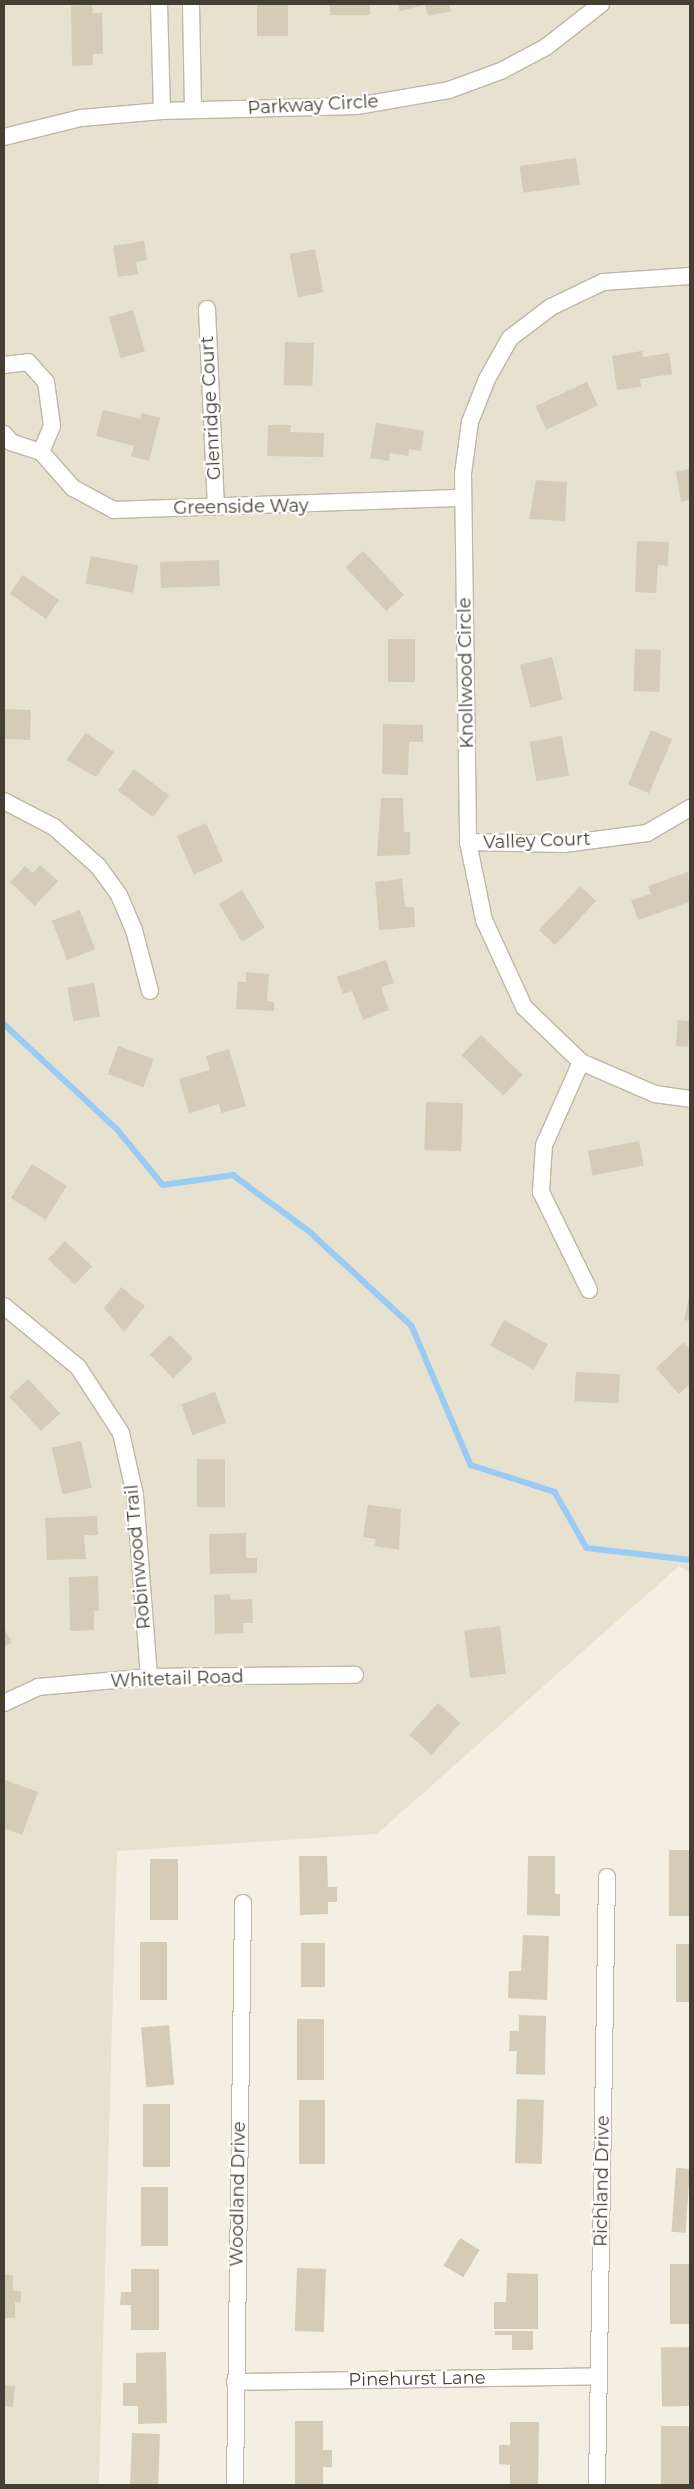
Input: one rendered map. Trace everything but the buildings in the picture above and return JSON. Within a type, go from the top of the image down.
[{"type":"street","points":[[159,4],[162,111]]},
{"type":"street","points":[[191,4],[193,110]]},
{"type":"street","name":"Parkway Circle","points":[[4,137],[81,118],[162,111],[357,106],[449,90],[501,71],[546,47],[601,4]]},
{"type":"street","name":"Knollwood Circle","points":[[690,276],[603,282],[551,307],[510,338],[487,379],[470,422],[464,498],[468,842],[484,920],[498,959],[524,1007],[581,1062],[654,1094],[690,1099]]},
{"type":"street","name":"Glenridge Court","points":[[207,310],[216,506]]},
{"type":"street","points":[[4,364],[28,362],[46,382],[52,426],[41,452],[11,442],[4,434]]},
{"type":"street","name":"Greenside Way","points":[[41,452],[73,488],[114,510],[216,506],[354,505],[464,498]]},
{"type":"street","points":[[4,801],[54,827],[98,866],[119,895],[134,930],[150,991]]},
{"type":"street","name":"Valley Court","points":[[468,842],[564,844],[647,833],[690,808]]},
{"type":"street","points":[[581,1062],[544,1145],[541,1192],[590,1290]]},
{"type":"street","name":"Robinwood Trail","points":[[4,1306],[78,1367],[121,1433],[135,1495],[149,1677]]},
{"type":"street","name":"Whitetail Road","points":[[4,1702],[38,1687],[149,1677],[354,1675]]},
{"type":"street","name":"Richland Drive","points":[[597,2485],[607,1877]]},
{"type":"street","name":"Woodland Drive","points":[[235,2485],[243,1902]]},
{"type":"street","name":"Pinehurst Lane","points":[[235,2382],[599,2376]]},
{"type":"shaded area","points":[[4,4],[690,4],[690,1573],[679,1566],[377,1834],[117,1851],[99,2485],[4,2485]]},
{"type":"waterway","points":[[4,1024],[117,1129],[163,1185],[233,1175],[309,1231],[412,1326],[471,1465],[555,1492],[587,1548],[690,1560]]}]
